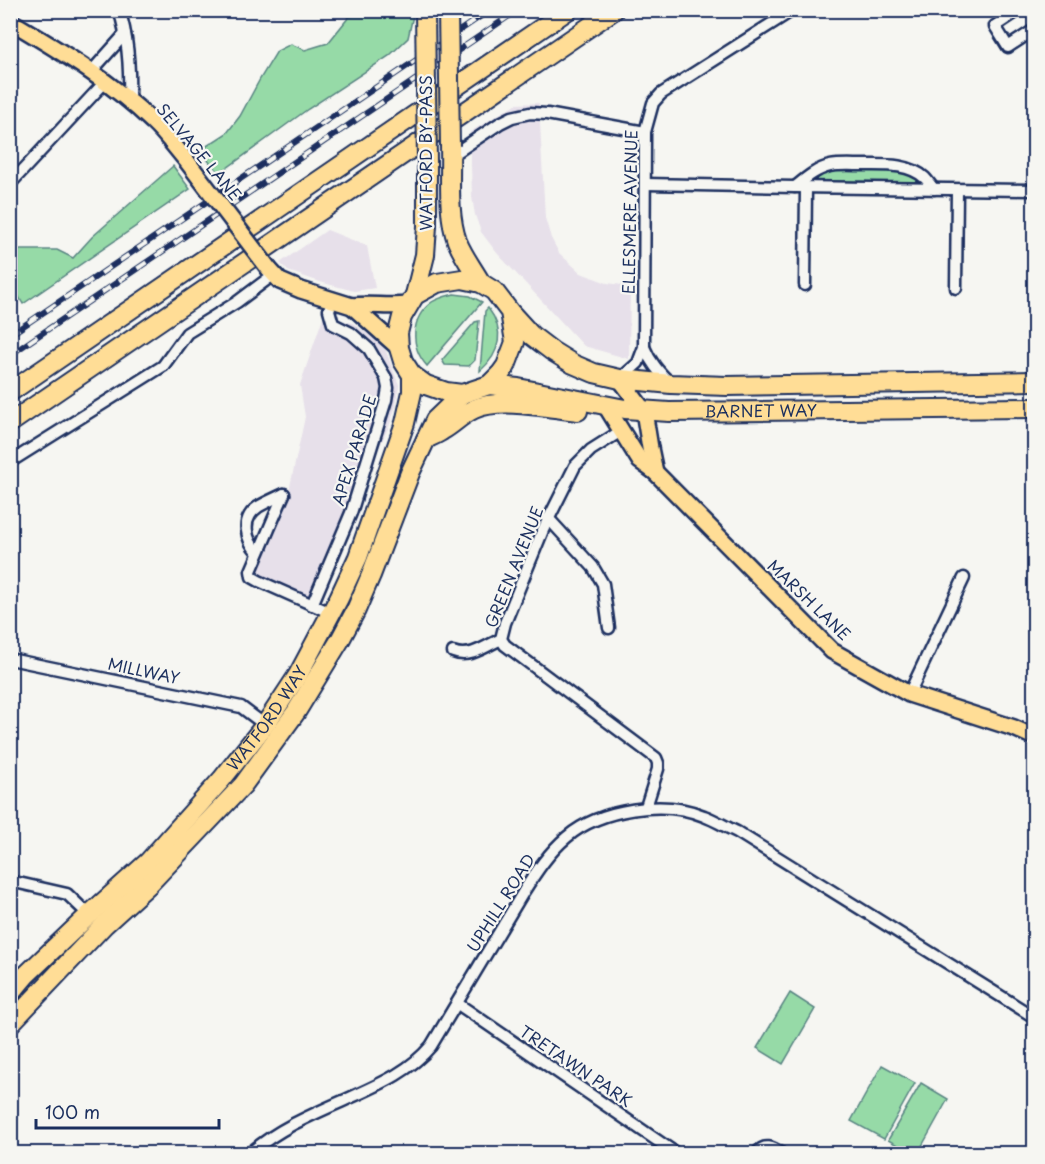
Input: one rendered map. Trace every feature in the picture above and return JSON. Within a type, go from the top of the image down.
[{"type":"highway","name":"WATFORD BY-PASS","points":[[411,300],[425,255],[427,226],[425,10]]},
{"type":"highway","name":"WATFORD BY-PASS","points":[[448,10],[450,186],[453,225],[463,254],[481,283]]},
{"type":"highway","points":[[10,392],[568,10]]},
{"type":"highway","points":[[10,423],[614,10]]},
{"type":"highway","points":[[454,279],[481,283],[494,291],[510,312],[515,342],[501,374],[489,385],[462,394],[446,392],[426,385],[412,375],[399,348],[398,333],[402,317],[411,300],[437,283],[454,279]]},
{"type":"highway","name":"BARNET WAY","points":[[510,312],[531,335],[566,360],[594,372],[620,379],[727,386],[1035,381]]},
{"type":"highway","name":"WATFORD WAY","points":[[10,994],[26,975],[88,915],[147,862],[222,779],[265,725],[298,675],[357,557],[405,423],[412,392],[412,375]]},
{"type":"highway","name":"BARNET WAY","points":[[489,385],[518,388],[606,406],[644,411],[1035,408]]},
{"type":"highway","name":"WATFORD WAY","points":[[10,1024],[105,924],[149,884],[243,785],[290,721],[356,610],[410,473],[435,420],[462,394]]},
{"type":"highway","points":[[426,439],[445,430],[463,414],[477,407],[510,403],[586,412],[606,406]]},
{"type":"main road","name":"SELVAGE LANE","points":[[10,21],[91,72],[154,123],[186,160],[280,281],[351,306],[399,348]]},
{"type":"main road","name":"SELVAGE LANE","points":[[351,306],[368,304],[390,307],[411,300]]},
{"type":"main road","points":[[620,379],[644,411],[655,472]]},
{"type":"main road","name":"MARSH LANE","points":[[606,406],[640,461],[655,472],[832,651],[909,694],[1035,737]]},
{"type":"street","points":[[119,10],[125,34],[130,78],[129,102]]},
{"type":"street","name":"ELLESMERE AVENUE","points":[[644,347],[645,132],[653,103],[662,94],[793,10]]},
{"type":"street","points":[[1019,10],[996,26],[1008,47],[1035,30]]},
{"type":"street","points":[[91,72],[125,34]]},
{"type":"street","points":[[10,184],[105,82]]},
{"type":"street","points":[[451,151],[512,117],[530,113],[645,132]]},
{"type":"street","points":[[795,187],[808,176],[831,166],[895,165],[925,177],[934,189]]},
{"type":"street","points":[[646,183],[806,188],[1035,190]]},
{"type":"street","points":[[805,285],[806,188]]},
{"type":"street","points":[[956,288],[957,190]]},
{"type":"street","points":[[10,462],[163,366],[187,333],[237,302],[271,272]]},
{"type":"street","name":"APEX PARADE","points":[[312,605],[351,513],[388,388],[386,378],[369,349],[351,333],[333,324],[329,310],[332,300]]},
{"type":"street","points":[[620,379],[638,363],[644,347]]},
{"type":"street","points":[[644,347],[648,357],[671,384]]},
{"type":"street","name":"GREEN AVENUE","points":[[621,431],[591,450],[575,466],[549,518],[508,614],[501,639],[656,758],[658,769],[646,807]]},
{"type":"street","points":[[258,553],[251,545],[248,536],[247,525],[250,516],[256,508],[284,494],[251,571],[252,577],[331,613]]},
{"type":"street","points":[[549,518],[593,567],[603,584],[609,628]]},
{"type":"street","points":[[909,694],[964,578]]},
{"type":"street","points":[[453,652],[461,656],[469,654],[501,639]]},
{"type":"street","name":"MILLWAY","points":[[10,659],[241,707],[265,725]]},
{"type":"street","name":"UPHILL ROAD","points":[[249,1154],[294,1123],[382,1084],[410,1066],[431,1046],[524,891],[554,849],[584,825],[614,814],[646,807],[678,809],[702,815],[737,832],[1035,1017]]},
{"type":"street","points":[[10,881],[67,894],[88,915]]},
{"type":"street","name":"TRETAWN PARK","points":[[458,1004],[677,1154]]},
{"type":"street","points":[[756,1154],[764,1146],[773,1147],[782,1154]]},
{"type":"shaded area","points":[[539,103],[545,218],[551,238],[559,253],[581,273],[607,283],[630,286],[629,359],[584,346],[497,253],[481,232],[475,215],[472,197],[470,132],[516,104]]},
{"type":"shaded area","points":[[327,230],[367,246],[375,288],[354,291],[288,271],[280,263]]},
{"type":"shaded area","points":[[323,317],[353,323],[376,340],[386,351],[399,385],[390,424],[317,604],[255,574],[289,491],[305,417],[300,385]]},
{"type":"green space","points":[[368,10],[414,11],[408,38],[389,56],[308,109],[220,173],[199,151],[227,133],[240,116],[277,51],[291,44],[305,50],[328,43],[349,17]]},
{"type":"green space","points":[[173,166],[190,189],[23,304],[11,283],[11,250],[57,250],[73,258],[92,237]]},
{"type":"green space","points":[[832,168],[891,170],[913,175],[920,180],[919,182],[814,181],[812,179]]},
{"type":"green space","points":[[454,294],[470,296],[482,302],[427,366],[415,342],[416,324],[432,302]]},
{"type":"green space","points":[[488,308],[497,325],[498,341],[493,357],[480,371],[485,311]]},
{"type":"green space","points":[[479,321],[475,360],[469,366],[445,365],[442,360],[475,322]]},
{"type":"green space","points":[[790,993],[815,1009],[783,1064],[757,1048]]},
{"type":"green space","points":[[882,1065],[915,1083],[884,1139],[851,1121]]},
{"type":"green space","points":[[921,1083],[948,1099],[918,1153],[912,1153],[888,1140]]},
{"type":"railway","points":[[10,335],[490,10]]},
{"type":"railway","points":[[10,355],[518,10]]}]
